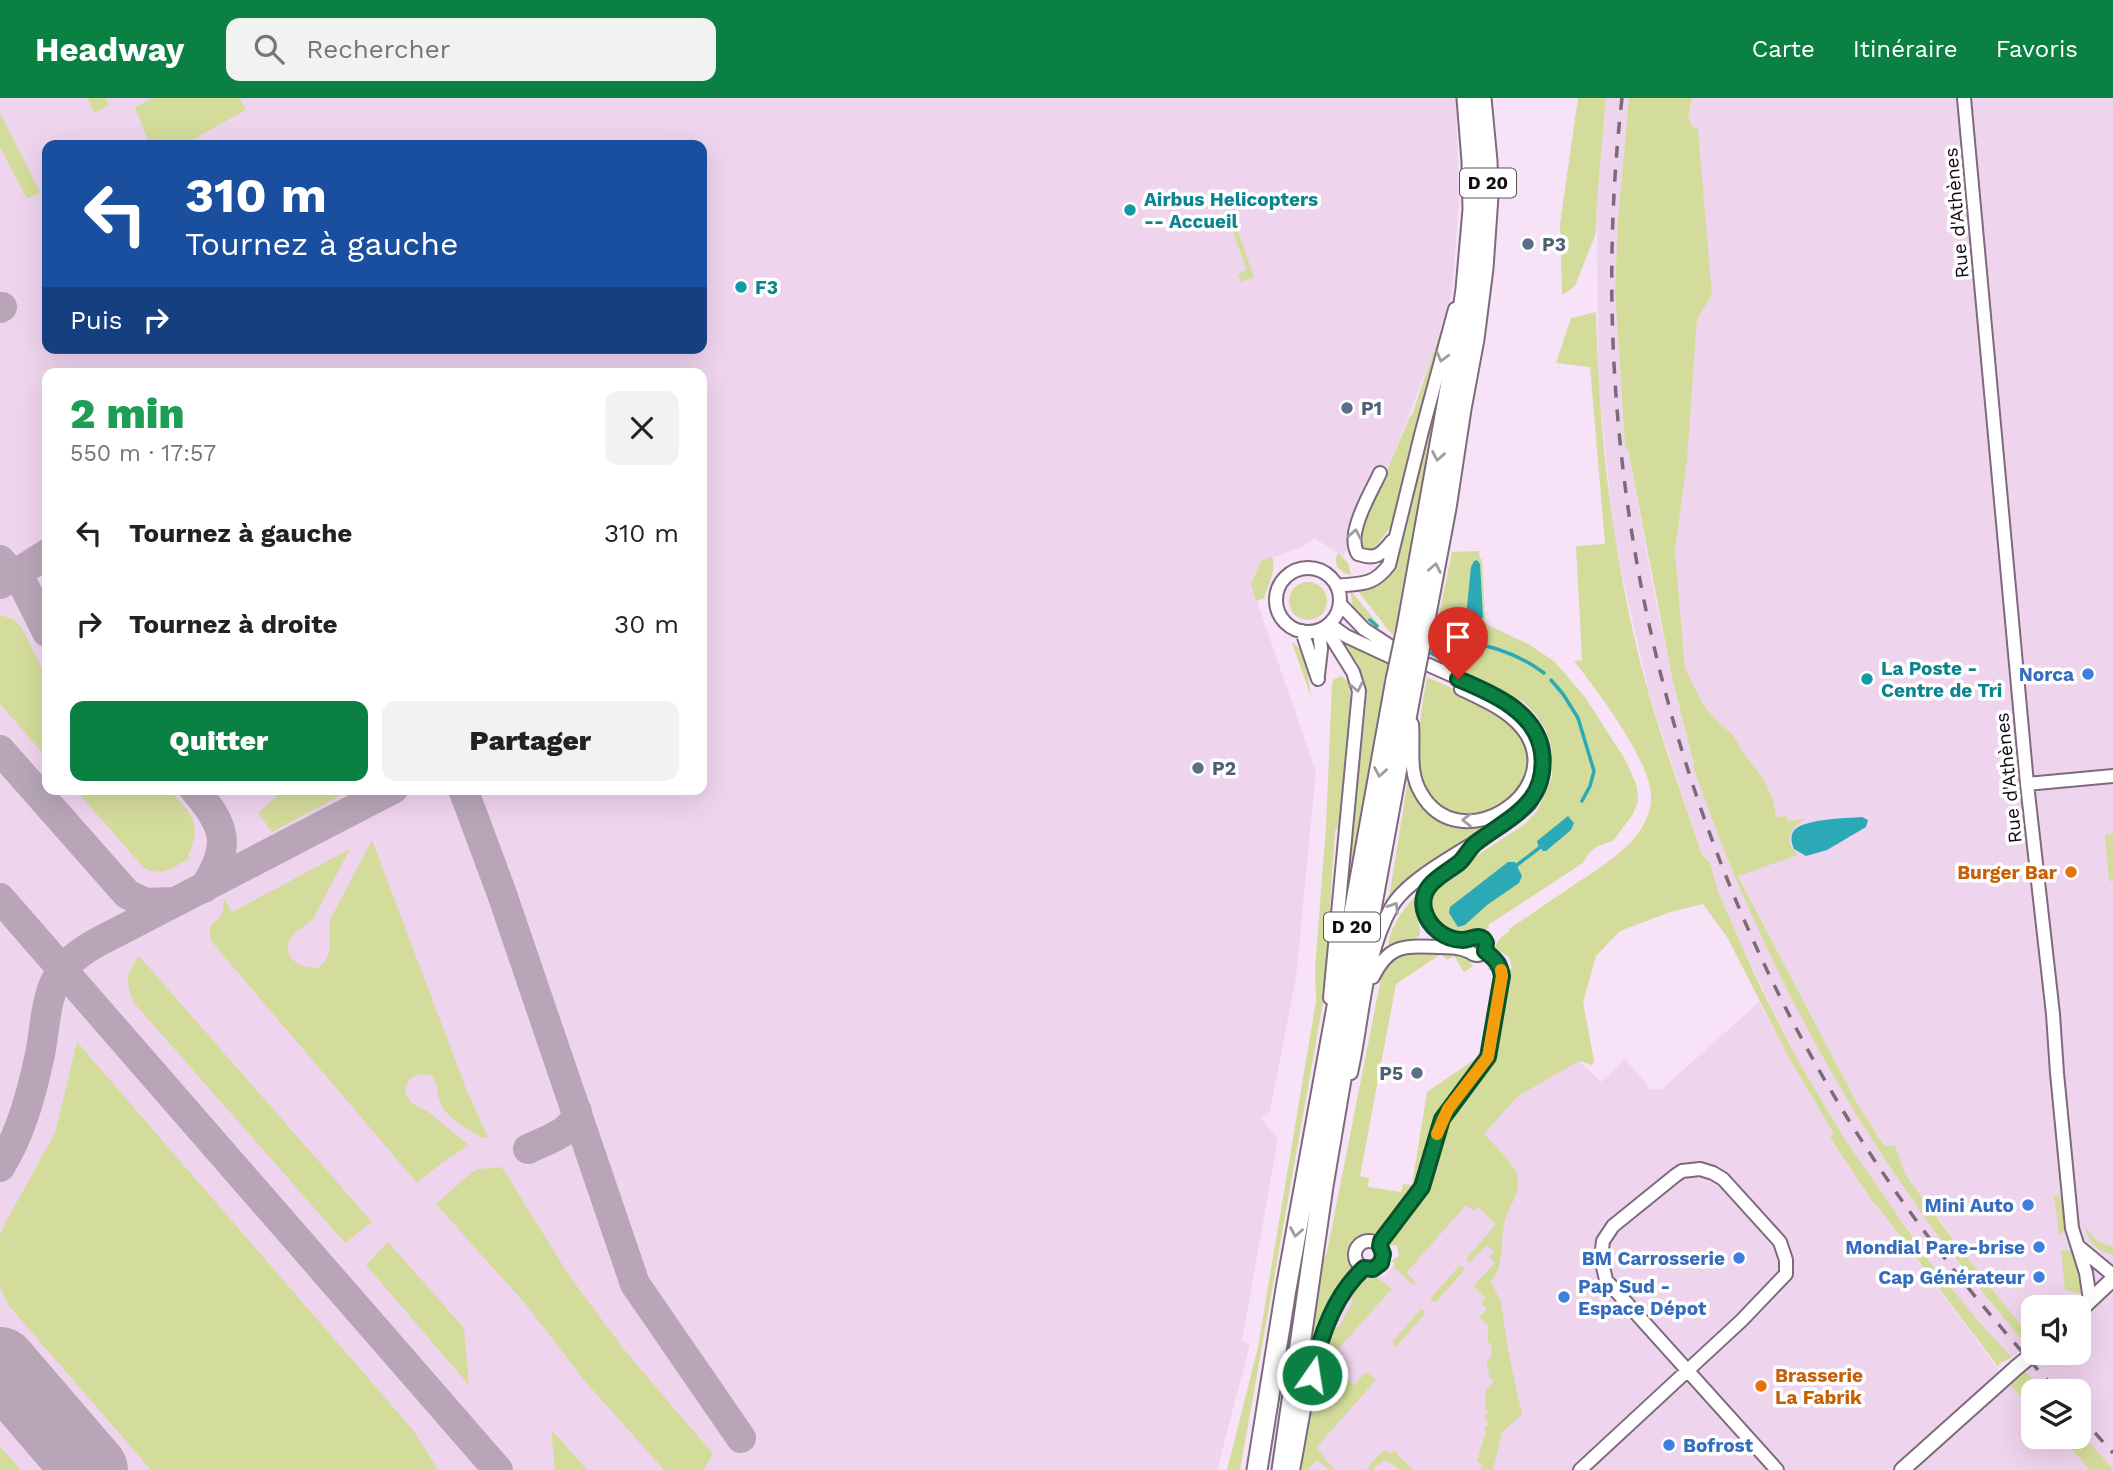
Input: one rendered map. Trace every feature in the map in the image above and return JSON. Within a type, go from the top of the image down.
[{"type":"highway","name":"D 20","points":[[1273,1470],[1313,1255],[1406,688],[1459,338],[1474,210],[1467,98]]},
{"type":"highway","name":"D 20","points":[[1414,631],[1446,508],[1483,268],[1488,195],[1481,98]]},
{"type":"highway","name":"D 20","points":[[1257,1470],[1307,1174],[1406,688]]},
{"type":"highway","points":[[1282,1470],[1313,1255]]},
{"type":"highway","points":[[1248,1470],[1286,1289]]},
{"type":"street","name":"Rue d'Athènes","points":[[1964,98],[2027,784],[2053,1014],[2072,1228],[2086,1273],[2089,1295]]},
{"type":"street","points":[[1337,586],[1366,583],[1381,576],[1389,565],[1471,244]]},
{"type":"street","points":[[1380,473],[1352,541],[1357,554],[1369,558],[1378,556],[1395,538]]},
{"type":"street","points":[[1301,631],[1318,679],[1324,627],[1338,612],[1340,604],[1337,586],[1325,573],[1310,568],[1296,570],[1284,578],[1276,593],[1277,610],[1284,622],[1301,631],[1324,627],[1392,652],[1340,604]]},
{"type":"street","points":[[1307,1174],[1328,1020],[1359,691],[1353,672],[1324,627]]},
{"type":"street","points":[[1324,1186],[1355,1055],[1375,949],[1391,907],[1416,880],[1502,826],[1530,803],[1544,766],[1541,745],[1531,725],[1514,708],[1493,694],[1429,669],[1510,716],[1526,733],[1533,747],[1533,766],[1529,781],[1521,796],[1508,808],[1474,822],[1454,820],[1436,811],[1421,794],[1414,776],[1411,754],[1413,729],[1406,688]]},
{"type":"street","points":[[2027,784],[2113,776]]},
{"type":"street","points":[[1413,946],[1423,937],[1426,918],[1424,893],[1436,878],[1461,861],[1475,843]]},
{"type":"street","points":[[1380,1246],[1368,1242],[1357,1249],[1357,1261],[1364,1268],[1373,1269],[1381,1263],[1383,1254],[1380,1246],[1384,1237],[1422,1187],[1442,1119],[1488,1057],[1502,976],[1499,963],[1485,951],[1479,956],[1471,946],[1436,930],[1426,918]]},
{"type":"street","points":[[1367,989],[1381,961],[1402,948],[1471,946]]},
{"type":"street","points":[[1580,1470],[1687,1369],[1742,1320],[1786,1274],[1786,1260],[1780,1242],[1723,1179],[1700,1169],[1682,1171],[1613,1226],[1603,1241],[1601,1258],[1606,1280],[1687,1369],[1777,1470]]},
{"type":"street","points":[[2077,1244],[2113,1277],[2091,1299]]},
{"type":"street","points":[[1293,1470],[1321,1339],[1342,1294],[1364,1268]]},
{"type":"street","points":[[1902,1470],[2021,1364]]},
{"type":"shaded area","points":[[0,98],[1456,98],[1459,201],[1452,293],[1431,358],[1385,476],[1343,557],[1315,538],[1301,547],[1262,561],[1251,584],[1316,772],[1296,977],[1270,1111],[1261,1119],[1278,1138],[1242,1341],[1250,1344],[1217,1470],[0,1470]]},
{"type":"shaded area","points":[[1606,98],[1629,98],[1618,219],[1615,291],[1625,446],[1628,450],[1655,597],[1693,768],[1756,924],[1828,1066],[1905,1189],[1959,1263],[2021,1339],[2021,1349],[2012,1357],[1932,1265],[1844,1138],[1796,1057],[1737,936],[1719,894],[1710,863],[1702,855],[1650,697],[1615,543],[1598,379],[1597,201]]},
{"type":"shaded area","points":[[1692,98],[2113,98],[2113,1469],[2091,1444],[2091,1379],[2032,1379],[2025,1371],[2032,1365],[2091,1365],[2091,1295],[2021,1295],[2021,1327],[1905,1174],[1895,1145],[1884,1146],[1857,1103],[1738,875],[1797,855],[1790,843],[1790,833],[1796,825],[1806,820],[1788,821],[1776,817],[1766,783],[1733,735],[1703,704],[1685,668],[1675,551],[1687,461],[1697,319],[1712,295],[1693,127],[1688,118]]},
{"type":"shaded area","points":[[1759,1002],[1834,1134],[1830,1139],[1873,1202],[2021,1398],[2021,1449],[2071,1449],[2090,1470],[1297,1470],[1330,1329],[1347,1298],[1361,1282],[1384,1276],[1398,1260],[1398,1242],[1512,1090],[1579,1061],[1601,1082],[1625,1059],[1651,1089],[1662,1089]]},
{"type":"green space","points":[[87,98],[105,98],[109,105],[94,113]]},
{"type":"green space","points":[[152,98],[240,98],[246,110],[192,140],[148,140],[135,108]]},
{"type":"green space","points":[[1578,98],[1606,98],[1596,233],[1575,286],[1562,295],[1560,224]]},
{"type":"green space","points":[[1629,98],[1692,98],[1688,118],[1693,127],[1698,129],[1712,295],[1697,319],[1687,461],[1675,551],[1685,668],[1703,704],[1733,735],[1766,783],[1776,817],[1787,816],[1788,821],[1806,819],[1790,834],[1790,844],[1798,855],[1738,876],[1857,1103],[1884,1146],[1895,1145],[1905,1174],[2021,1326],[2021,1339],[1919,1209],[1879,1151],[1831,1071],[1766,947],[1693,767],[1672,677],[1628,450],[1625,446],[1615,291],[1618,219]]},
{"type":"green space","points":[[0,113],[39,190],[39,193],[27,199],[0,147]]},
{"type":"green space","points":[[1238,231],[1254,277],[1241,282],[1238,274],[1247,270],[1233,233]]},
{"type":"green space","points":[[1450,303],[1426,386],[1395,521],[1375,548],[1364,549],[1359,540],[1362,530],[1412,415]]},
{"type":"green space","points":[[1596,312],[1605,458],[1627,603],[1650,698],[1702,855],[1710,863],[1719,894],[1757,980],[1796,1057],[1844,1138],[1932,1265],[2012,1357],[1999,1364],[1999,1368],[1873,1202],[1830,1138],[1834,1134],[1789,1058],[1727,937],[1703,904],[1670,912],[1620,931],[1596,956],[1583,1002],[1594,1061],[1592,1065],[1579,1061],[1518,1096],[1484,1134],[1510,1163],[1518,1179],[1517,1192],[1504,1224],[1498,1268],[1491,1282],[1501,1302],[1522,1415],[1502,1432],[1493,1470],[1480,1470],[1483,1466],[1477,1461],[1486,1431],[1484,1429],[1489,1423],[1484,1419],[1488,1411],[1485,1409],[1486,1389],[1494,1381],[1488,1376],[1490,1373],[1487,1370],[1487,1359],[1492,1354],[1491,1344],[1488,1342],[1488,1325],[1479,1317],[1487,1309],[1481,1303],[1485,1299],[1473,1286],[1495,1263],[1489,1257],[1494,1251],[1487,1245],[1470,1263],[1466,1259],[1496,1224],[1478,1207],[1474,1211],[1466,1205],[1406,1273],[1416,1282],[1413,1285],[1394,1267],[1392,1260],[1399,1256],[1397,1246],[1389,1245],[1393,1235],[1427,1189],[1448,1120],[1494,1059],[1508,970],[1512,968],[1509,957],[1494,948],[1509,929],[1597,870],[1623,849],[1644,825],[1649,810],[1651,794],[1648,779],[1632,744],[1574,661],[1582,660],[1576,546],[1605,544],[1590,367],[1556,363],[1571,318]]},
{"type":"green space","points":[[1440,389],[1393,635],[1357,590],[1379,583],[1395,565],[1431,415]]},
{"type":"green space","points":[[1479,551],[1482,559],[1485,621],[1555,662],[1585,697],[1626,761],[1637,787],[1638,801],[1633,814],[1613,841],[1595,848],[1583,863],[1488,925],[1489,928],[1463,935],[1450,932],[1428,917],[1427,899],[1438,881],[1525,824],[1537,811],[1552,778],[1552,749],[1546,730],[1525,703],[1458,668],[1458,663],[1431,654],[1452,552]]},
{"type":"green space","points":[[1338,553],[1348,563],[1351,575],[1338,567]]},
{"type":"green space","points":[[1272,557],[1273,572],[1264,598],[1256,601],[1251,584],[1261,561]]},
{"type":"green space","points":[[1308,582],[1321,588],[1327,601],[1321,614],[1308,620],[1295,614],[1289,601],[1295,588]]},
{"type":"green space","points":[[1350,590],[1379,625],[1378,629],[1353,609]]},
{"type":"green space","points":[[0,615],[13,619],[22,628],[42,669],[42,752],[0,704]]},
{"type":"green space","points":[[1347,642],[1389,658],[1348,895],[1345,894],[1367,692],[1358,663],[1346,648]]},
{"type":"green space","points":[[1292,643],[1305,655],[1311,697]]},
{"type":"green space","points":[[1341,676],[1349,682],[1351,705],[1338,828],[1335,831],[1324,997],[1240,1470],[1227,1470],[1258,1347],[1316,1001],[1315,968],[1326,827],[1332,684],[1333,680]]},
{"type":"green space","points":[[1427,677],[1487,706],[1508,722],[1523,742],[1527,762],[1522,782],[1510,799],[1493,813],[1468,814],[1450,810],[1435,801],[1424,786],[1419,772],[1419,736]]},
{"type":"green space","points":[[1408,779],[1417,798],[1440,819],[1459,826],[1491,825],[1389,898]]},
{"type":"green space","points":[[80,795],[174,795],[195,826],[189,859],[161,872],[143,867]]},
{"type":"green space","points":[[278,795],[342,795],[272,832],[258,813]]},
{"type":"green space","points":[[2113,834],[2113,881],[2109,881],[2105,835]]},
{"type":"green space","points":[[372,840],[467,1091],[488,1137],[483,1138],[447,1113],[440,1102],[431,1075],[419,1074],[411,1078],[405,1087],[407,1097],[412,1103],[427,1111],[469,1145],[417,1183],[211,941],[210,934],[211,926],[223,911],[224,899],[232,912],[350,849],[313,919],[295,933],[288,947],[296,962],[310,968],[318,968],[324,963],[329,952],[330,920]]},
{"type":"green space","points":[[1420,893],[1417,908],[1420,935],[1388,950],[1398,918]]},
{"type":"green space","points":[[1418,949],[1464,955],[1473,966],[1464,972],[1454,956],[1447,960],[1441,954],[1396,984],[1360,1176],[1369,1178],[1368,1187],[1401,1192],[1403,1184],[1412,1185],[1427,1092],[1481,1055],[1495,971],[1487,969],[1493,965],[1498,970],[1484,1055],[1448,1102],[1419,1184],[1383,1231],[1363,1236],[1353,1243],[1350,1256],[1355,1268],[1324,1315],[1314,1343],[1309,1348],[1307,1347],[1323,1262],[1384,963]]},
{"type":"green space","points":[[139,956],[372,1222],[345,1243],[134,1003],[128,978]]},
{"type":"green space","points":[[77,1042],[413,1430],[438,1470],[151,1470],[9,1306],[0,1287],[0,1236],[55,1133]]},
{"type":"green space","points":[[499,1167],[503,1169],[570,1277],[626,1352],[713,1454],[703,1470],[664,1470],[583,1379],[528,1307],[436,1204],[472,1172]]},
{"type":"green space","points":[[2054,1195],[2062,1198],[2065,1231],[2059,1235]]},
{"type":"green space","points":[[2084,1224],[2096,1239],[2113,1246],[2113,1255],[2093,1244]]},
{"type":"green space","points":[[388,1242],[464,1328],[469,1385],[366,1265]]},
{"type":"green space","points":[[2061,1250],[2071,1251],[2077,1261],[2081,1294],[2065,1290]]},
{"type":"green space","points":[[1460,1265],[1465,1269],[1437,1301],[1433,1302],[1430,1299]]},
{"type":"green space","points":[[1376,1277],[1392,1289],[1331,1357],[1339,1364],[1336,1368],[1354,1385],[1366,1372],[1376,1380],[1316,1448],[1336,1470],[1329,1470],[1317,1460],[1308,1470],[1297,1470],[1321,1355],[1332,1328],[1339,1327],[1353,1301],[1351,1294],[1364,1279]]},
{"type":"green space","points":[[1421,1309],[1424,1311],[1423,1316],[1395,1348],[1393,1341]]},
{"type":"green space","points":[[2025,1371],[2032,1379],[2021,1379],[2021,1398],[2010,1385]]},
{"type":"green space","points":[[551,1429],[587,1470],[555,1470]]},
{"type":"green space","points":[[2091,1444],[2113,1469],[2090,1470],[2071,1449],[2091,1449]]},
{"type":"green space","points":[[0,1446],[21,1470],[0,1470]]},
{"type":"green space","points":[[1385,1449],[1390,1454],[1394,1450],[1414,1470],[1401,1470],[1386,1460],[1374,1467],[1374,1470],[1367,1470]]},
{"type":"water","points":[[1477,560],[1480,564],[1483,617],[1478,624],[1469,623],[1466,616],[1471,567]]},
{"type":"water","points":[[1568,816],[1574,823],[1571,830],[1543,851],[1537,841]]},
{"type":"water","points":[[1862,817],[1868,820],[1866,827],[1827,850],[1806,856],[1794,849],[1793,832],[1804,824]]},
{"type":"water","points":[[1508,862],[1515,862],[1522,876],[1519,883],[1487,905],[1465,925],[1458,927],[1449,913],[1450,907]]},
{"type":"waterway","points":[[1431,653],[1440,658],[1446,616],[1466,616]]},
{"type":"waterway","points":[[1370,620],[1377,626]]},
{"type":"waterway","points":[[1443,641],[1483,645],[1509,653],[1544,673]]},
{"type":"waterway","points":[[1551,680],[1578,718],[1594,771],[1582,801]]},
{"type":"waterway","points":[[1517,865],[1543,845]]},
{"type":"taxiway","points":[[0,584],[42,557]]},
{"type":"taxiway","points":[[0,560],[25,588],[42,622]]},
{"type":"taxiway","points":[[0,750],[127,894],[145,903],[174,902]]},
{"type":"taxiway","points":[[199,795],[213,814],[222,837],[219,860],[204,888]]},
{"type":"taxiway","points":[[0,1167],[20,1127],[29,1098],[52,989],[68,963],[96,943],[381,795]]},
{"type":"taxiway","points":[[465,795],[502,894],[635,1284],[741,1438]]},
{"type":"taxiway","points":[[0,898],[498,1470]]},
{"type":"taxiway","points":[[528,1149],[565,1130],[575,1119],[577,1111]]},
{"type":"runway","points":[[0,1364],[91,1470]]},
{"type":"railway","points":[[1622,98],[1612,237],[1615,376],[1629,514],[1655,650],[1692,784],[1741,913],[1802,1039],[1873,1158],[1915,1219],[1960,1278],[2046,1379]]},
{"type":"railway","points":[[2091,1428],[2113,1453]]},
{"type":"slow traffic","points":[[1437,1134],[1448,1109],[1488,1057],[1501,970]]},
{"type":"place","name":"Airbus Helicopters -- Accueil","points":[[1130,210]]},
{"type":"place","name":"P3","points":[[1528,244]]},
{"type":"place","name":"F3","points":[[741,287]]},
{"type":"place","name":"P1","points":[[1347,408]]},
{"type":"place","name":"Norca","points":[[2088,674]]},
{"type":"place","name":"La Poste - Centre de Tri","points":[[1867,679]]},
{"type":"place","name":"P2","points":[[1198,768]]},
{"type":"place","name":"Burger Bar","points":[[2071,872]]},
{"type":"place","name":"P5","points":[[1417,1073]]},
{"type":"place","name":"Mini Auto","points":[[2028,1205]]},
{"type":"place","name":"Mondial Pare-brise","points":[[2039,1247]]},
{"type":"place","name":"BM Carrosserie","points":[[1739,1258]]},
{"type":"place","name":"Cap Générateur","points":[[2039,1277]]},
{"type":"place","name":"Pap Sud - Espace Dépot","points":[[1564,1297]]},
{"type":"place","name":"Brasserie La Fabrik","points":[[1761,1386]]},
{"type":"place","name":"Bofrost","points":[[1669,1445]]},
{"type":"route","points":[[1312,1375],[1326,1325],[1342,1294],[1364,1268],[1373,1269],[1381,1263],[1381,1241],[1422,1187],[1442,1119],[1485,1063],[1490,1051],[1502,976],[1499,963],[1485,951],[1487,949],[1483,939],[1455,939],[1436,930],[1426,918],[1424,893],[1436,878],[1461,861],[1475,843],[1530,803],[1544,766],[1541,745],[1531,725],[1514,708],[1493,694],[1458,679]]}]
